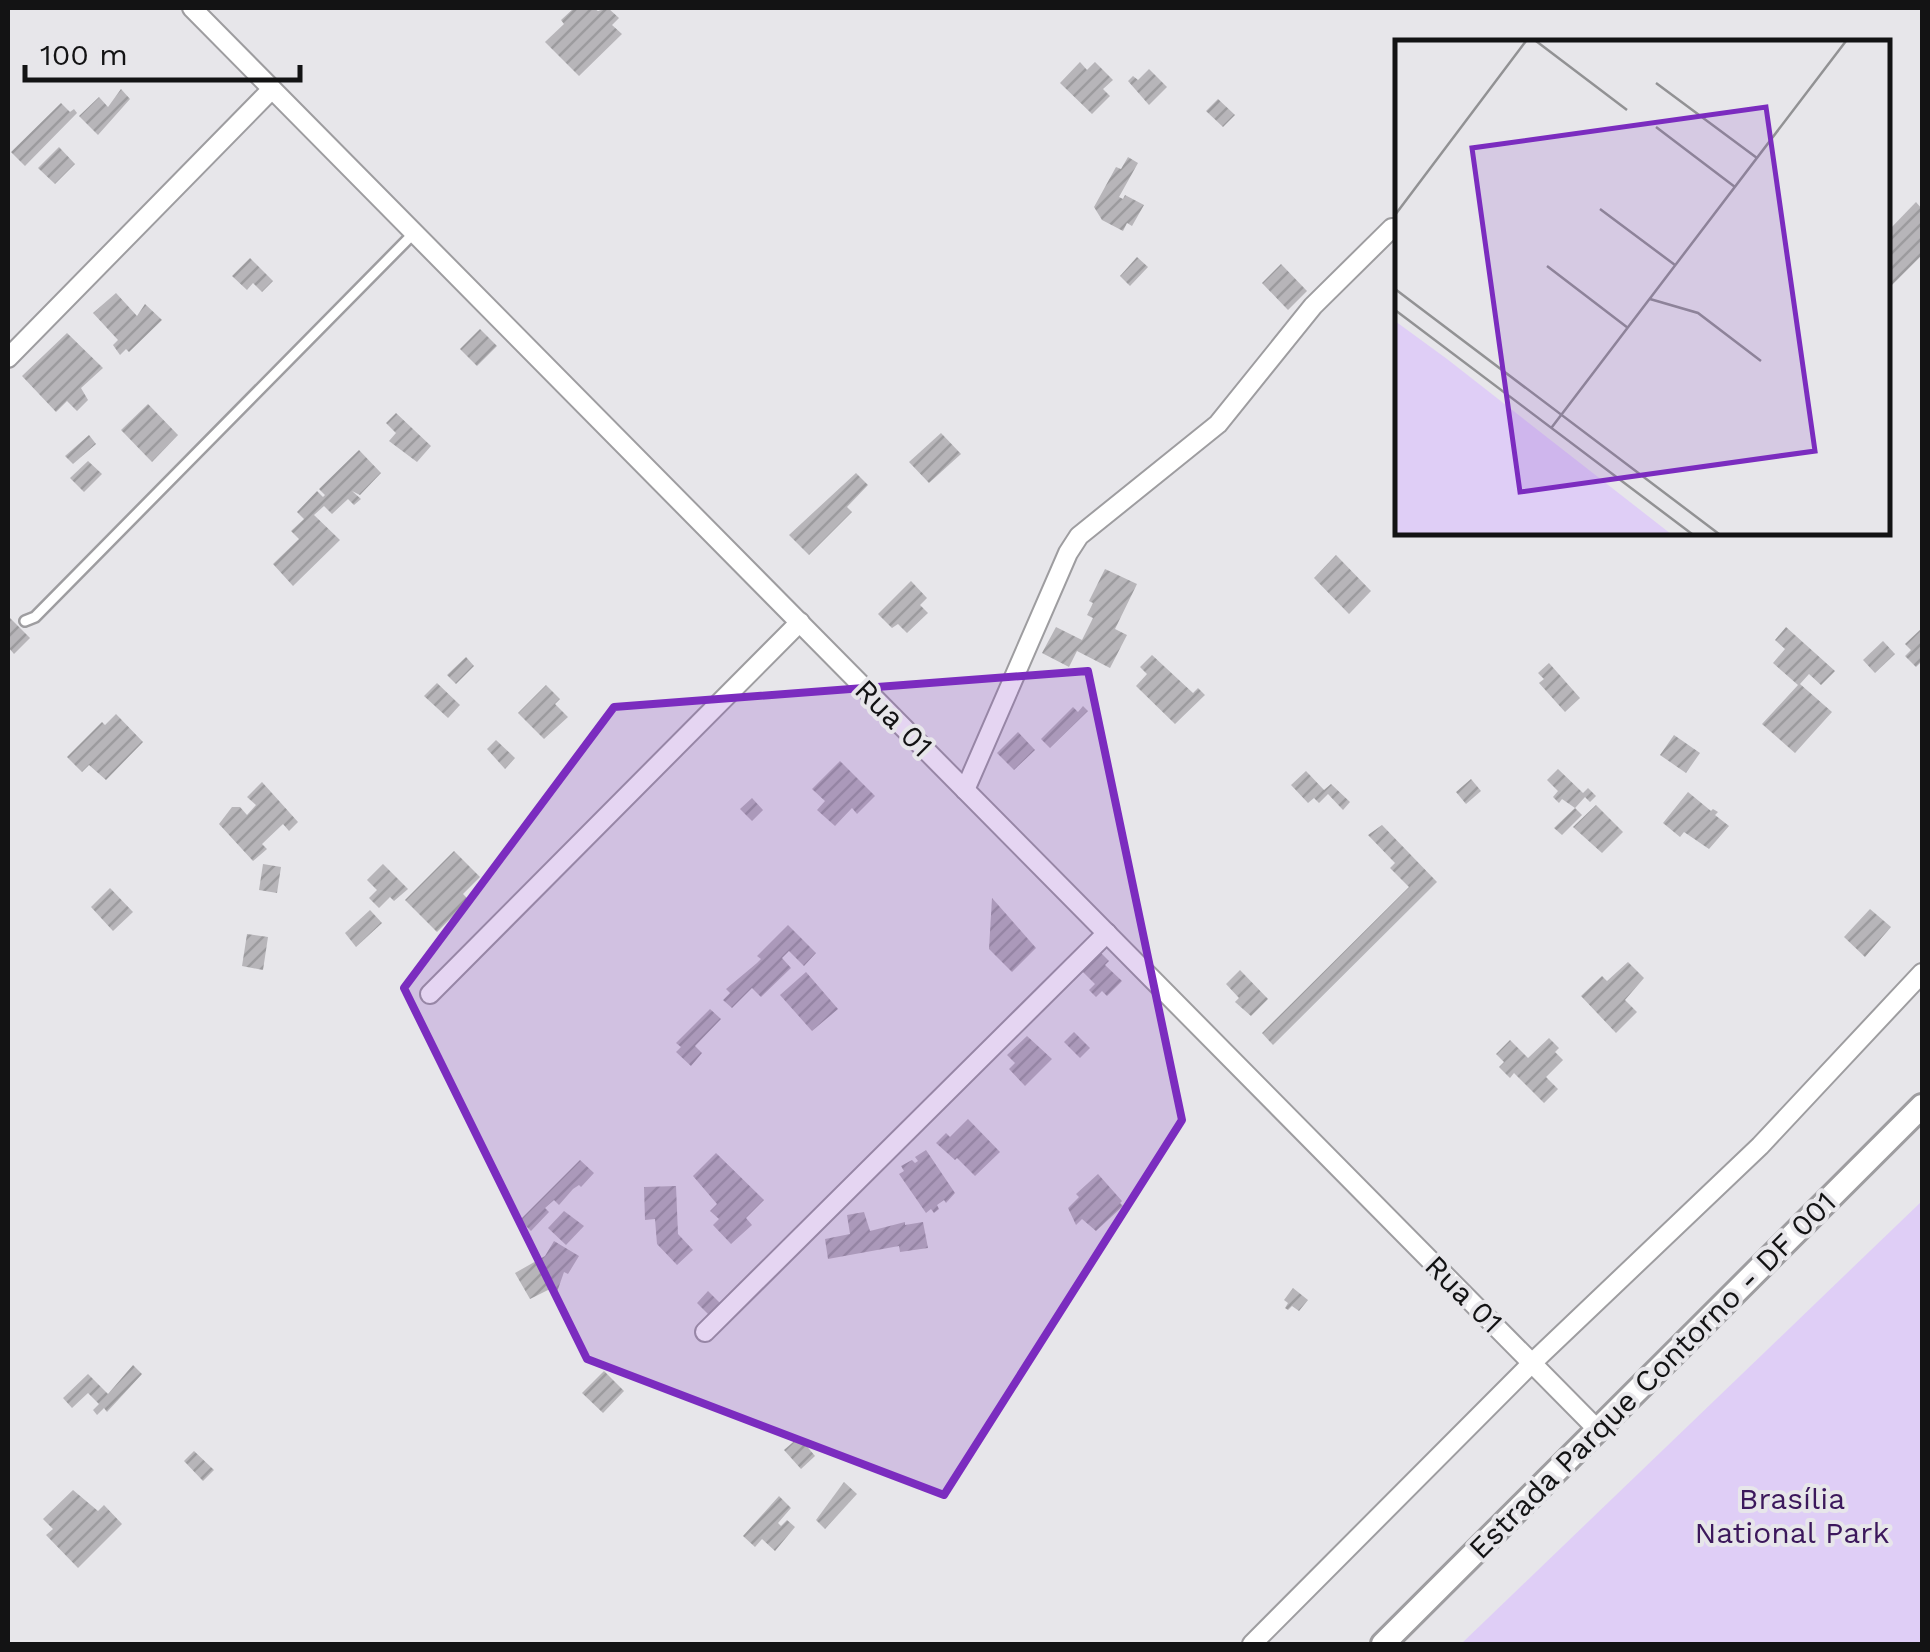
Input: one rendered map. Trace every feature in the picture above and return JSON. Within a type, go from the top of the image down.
[{"type":"main road","name":"Estrada Parque Contorno - DF 001","points":[[1382,1644],[1922,1106]]},
{"type":"street","name":"Rua 01","points":[[192,8],[1597,1429]]},
{"type":"street","points":[[8,358],[272,89]]},
{"type":"street","points":[[966,790],[1068,553],[1079,536],[1218,424],[1313,306],[1392,228]]},
{"type":"street","points":[[430,994],[800,622]]},
{"type":"street","points":[[704,1332],[1106,933]]},
{"type":"street","points":[[1252,1644],[1532,1363],[1760,1146],[1922,974]]},
{"type":"lane","points":[[25,621],[35,617],[414,233]]},
{"type":"highlighted area","points":[[1088,671],[1182,1120],[944,1495],[587,1359],[404,988],[614,707]]},
{"type":"green space","name":"Brasília National Park","points":[[1922,1201],[1922,1644],[1461,1644]]},
{"type":"building","points":[[574,8],[608,8],[619,18],[612,25],[622,34],[579,76],[545,42]]},
{"type":"building","points":[[1080,62],[1087,70],[1095,62],[1113,80],[1103,89],[1110,96],[1092,114],[1060,83]]},
{"type":"building","points":[[1149,69],[1167,87],[1149,105],[1128,81],[1133,76],[1138,80]]},
{"type":"building","points":[[121,89],[130,99],[98,135],[79,116],[99,97],[108,107]]},
{"type":"building","points":[[1218,99],[1235,115],[1223,127],[1206,111]]},
{"type":"building","points":[[61,103],[77,113],[25,166],[11,152]]},
{"type":"building","points":[[59,147],[75,164],[55,184],[38,168]]},
{"type":"building","points":[[1128,157],[1138,163],[1119,197],[1123,199],[1125,195],[1144,205],[1132,226],[1127,223],[1123,231],[1102,220],[1094,207],[1116,167],[1121,169]]},
{"type":"building","points":[[1916,202],[1922,209],[1922,255],[1890,287],[1890,229]]},
{"type":"building","points":[[1137,257],[1148,267],[1130,286],[1120,276]]},
{"type":"building","points":[[250,258],[273,281],[262,292],[253,283],[247,290],[232,276]]},
{"type":"building","points":[[1281,264],[1307,291],[1288,310],[1262,283]]},
{"type":"building","points":[[116,293],[137,316],[145,304],[162,320],[129,352],[126,349],[120,355],[113,345],[118,340],[93,313]]},
{"type":"building","points":[[480,329],[497,346],[477,366],[460,349]]},
{"type":"building","points":[[67,333],[103,368],[81,388],[88,400],[77,411],[67,401],[56,412],[22,376]]},
{"type":"building","points":[[148,404],[178,435],[152,462],[121,430]]},
{"type":"building","points":[[396,413],[431,446],[417,462],[389,441],[396,433],[386,423]]},
{"type":"building","points":[[941,433],[961,454],[929,483],[909,462]]},
{"type":"building","points":[[89,435],[96,444],[73,464],[65,456]]},
{"type":"building","points":[[359,450],[381,473],[360,495],[352,491],[361,499],[354,505],[348,499],[332,514],[324,506],[314,515],[340,540],[293,586],[273,564],[299,539],[291,531],[304,519],[297,512],[317,491],[325,495],[319,489]]},
{"type":"building","points":[[88,461],[102,474],[84,492],[70,478]]},
{"type":"building","points":[[856,473],[868,485],[847,507],[852,512],[809,555],[789,535]]},
{"type":"building","points":[[1336,555],[1371,591],[1349,614],[1314,578]]},
{"type":"building","points":[[1105,569],[1137,584],[1115,629],[1127,635],[1110,668],[1077,651],[1069,667],[1042,653],[1056,627],[1082,640],[1093,618],[1087,615],[1093,603],[1089,601]]},
{"type":"building","points":[[911,581],[927,598],[920,605],[928,613],[907,633],[898,624],[892,628],[878,614]]},
{"type":"building","points":[[8,616],[30,638],[14,654],[8,647]]},
{"type":"building","points":[[1786,627],[1835,671],[1821,685],[1809,674],[1800,684],[1832,712],[1795,753],[1762,724],[1798,685],[1773,663],[1785,649],[1775,640]]},
{"type":"building","points":[[1922,628],[1922,661],[1916,667],[1905,656],[1911,650],[1905,644]]},
{"type":"building","points":[[1883,641],[1895,654],[1875,673],[1863,660]]},
{"type":"building","points":[[1152,655],[1193,693],[1198,688],[1205,695],[1175,724],[1136,686],[1147,674],[1140,667]]},
{"type":"building","points":[[466,657],[474,666],[456,684],[447,675]]},
{"type":"building","points":[[1549,663],[1580,698],[1565,712],[1539,683],[1544,679],[1538,673]]},
{"type":"building","points":[[437,683],[460,705],[448,718],[424,696]]},
{"type":"building","points":[[546,685],[560,699],[555,704],[568,717],[544,739],[518,713]]},
{"type":"building","points":[[1083,706],[1088,711],[1050,748],[1041,739],[1073,707],[1078,712]]},
{"type":"building","points":[[116,714],[143,742],[106,780],[89,765],[82,772],[67,757],[102,722],[105,725]]},
{"type":"building","points":[[1018,732],[1035,750],[1014,770],[997,753]]},
{"type":"building","points":[[1674,735],[1700,753],[1686,773],[1660,755]]},
{"type":"building","points":[[496,740],[515,758],[505,769],[487,749]]},
{"type":"building","points":[[840,761],[875,796],[857,814],[852,808],[835,826],[817,810],[825,801],[812,789]]},
{"type":"building","points":[[1558,769],[1583,793],[1588,788],[1596,796],[1590,802],[1585,797],[1575,808],[1562,799],[1559,803],[1553,797],[1558,791],[1547,780]]},
{"type":"building","points":[[1306,771],[1324,790],[1331,784],[1350,802],[1343,810],[1328,794],[1319,803],[1314,798],[1308,803],[1291,785]]},
{"type":"building","points":[[1471,779],[1481,791],[1466,804],[1456,792]]},
{"type":"building","points":[[262,782],[298,822],[289,831],[283,824],[262,844],[267,849],[253,861],[219,824],[232,807],[240,807],[247,815],[256,805],[247,797]]},
{"type":"building","points":[[1688,792],[1711,811],[1718,812],[1715,815],[1729,826],[1709,849],[1684,832],[1680,837],[1663,823]]},
{"type":"building","points":[[752,798],[763,810],[752,821],[740,809]]},
{"type":"building","points":[[1596,805],[1623,832],[1602,853],[1573,827]]},
{"type":"building","points":[[1575,808],[1582,815],[1562,835],[1554,828]]},
{"type":"building","points":[[1382,825],[1437,882],[1273,1045],[1262,1033],[1409,887],[1390,868],[1395,863],[1368,835]]},
{"type":"building","points":[[454,851],[480,877],[463,894],[469,900],[437,932],[405,900]]},
{"type":"building","points":[[263,864],[281,867],[277,893],[259,890]]},
{"type":"building","points":[[383,864],[408,889],[394,901],[390,897],[379,908],[369,898],[377,890],[367,880]]},
{"type":"building","points":[[110,888],[133,912],[113,931],[91,907]]},
{"type":"building","points":[[992,898],[1036,948],[1012,972],[989,949]]},
{"type":"building","points":[[1870,909],[1891,927],[1865,957],[1844,937]]},
{"type":"building","points":[[370,910],[382,923],[356,947],[345,933]]},
{"type":"building","points":[[788,925],[816,953],[804,966],[789,951],[782,958],[791,968],[761,997],[752,988],[732,1008],[723,1000],[730,993],[726,989],[761,959],[757,956]]},
{"type":"building","points":[[247,934],[268,937],[263,970],[242,966]]},
{"type":"building","points":[[1101,953],[1109,961],[1105,965],[1122,981],[1107,996],[1102,991],[1096,997],[1089,990],[1095,984],[1082,971]]},
{"type":"building","points":[[1628,962],[1644,978],[1625,1000],[1637,1012],[1616,1033],[1581,996],[1602,976],[1607,981]]},
{"type":"building","points":[[1240,970],[1268,999],[1251,1016],[1235,1002],[1239,998],[1226,984]]},
{"type":"building","points":[[806,972],[838,1009],[812,1031],[780,995]]},
{"type":"building","points":[[710,1009],[721,1019],[695,1046],[702,1053],[691,1066],[676,1052],[681,1047],[676,1043]]},
{"type":"building","points":[[1074,1032],[1090,1048],[1080,1058],[1064,1042]]},
{"type":"building","points":[[1027,1036],[1052,1059],[1025,1086],[1009,1069],[1015,1063],[1007,1055]]},
{"type":"building","points":[[1549,1038],[1559,1048],[1555,1052],[1563,1060],[1546,1077],[1558,1089],[1544,1103],[1514,1073],[1510,1078],[1499,1067],[1504,1062],[1496,1054],[1510,1040],[1528,1058]]},
{"type":"building","points":[[968,1119],[1000,1152],[975,1176],[936,1143],[946,1133],[950,1137]]},
{"type":"building","points":[[926,1150],[955,1193],[946,1203],[944,1200],[937,1205],[939,1209],[934,1213],[931,1209],[926,1213],[899,1174],[904,1171],[901,1166],[912,1160],[915,1163],[915,1157]]},
{"type":"building","points":[[716,1153],[764,1200],[746,1218],[752,1225],[731,1244],[713,1225],[719,1219],[710,1211],[717,1204],[693,1176]]},
{"type":"building","points":[[580,1160],[594,1173],[559,1205],[554,1200],[545,1208],[549,1212],[531,1231],[520,1220]]},
{"type":"building","points":[[1098,1174],[1123,1206],[1096,1231],[1082,1219],[1076,1225],[1068,1208],[1079,1197],[1076,1194]]},
{"type":"building","points":[[676,1186],[678,1234],[693,1250],[677,1265],[657,1244],[655,1219],[645,1220],[644,1187]]},
{"type":"building","points":[[564,1211],[584,1226],[566,1245],[548,1228]]},
{"type":"building","points":[[864,1212],[870,1231],[905,1222],[923,1222],[928,1248],[900,1252],[899,1246],[828,1259],[825,1239],[850,1234],[847,1215]]},
{"type":"building","points":[[554,1241],[579,1256],[568,1274],[564,1272],[557,1292],[548,1290],[530,1299],[515,1273],[545,1256]]},
{"type":"building","points":[[1293,1288],[1308,1300],[1299,1311],[1292,1306],[1285,1308],[1288,1303],[1284,1300]]},
{"type":"building","points":[[708,1291],[720,1303],[709,1315],[697,1303]]},
{"type":"building","points":[[133,1365],[142,1374],[107,1412],[104,1408],[97,1415],[93,1410],[99,1404],[88,1393],[72,1408],[63,1398],[88,1374],[108,1394]]},
{"type":"building","points":[[604,1371],[624,1391],[603,1413],[582,1393]]},
{"type":"building","points":[[799,1437],[815,1456],[801,1469],[784,1450]]},
{"type":"building","points":[[194,1451],[214,1470],[203,1481],[184,1461]]},
{"type":"building","points":[[844,1482],[857,1494],[825,1529],[816,1520]]},
{"type":"building","points":[[73,1490],[98,1511],[104,1505],[122,1524],[78,1568],[46,1535],[53,1529],[43,1519]]},
{"type":"building","points":[[779,1496],[791,1508],[778,1523],[781,1526],[787,1520],[795,1527],[775,1551],[762,1539],[755,1547],[743,1536]]}]
